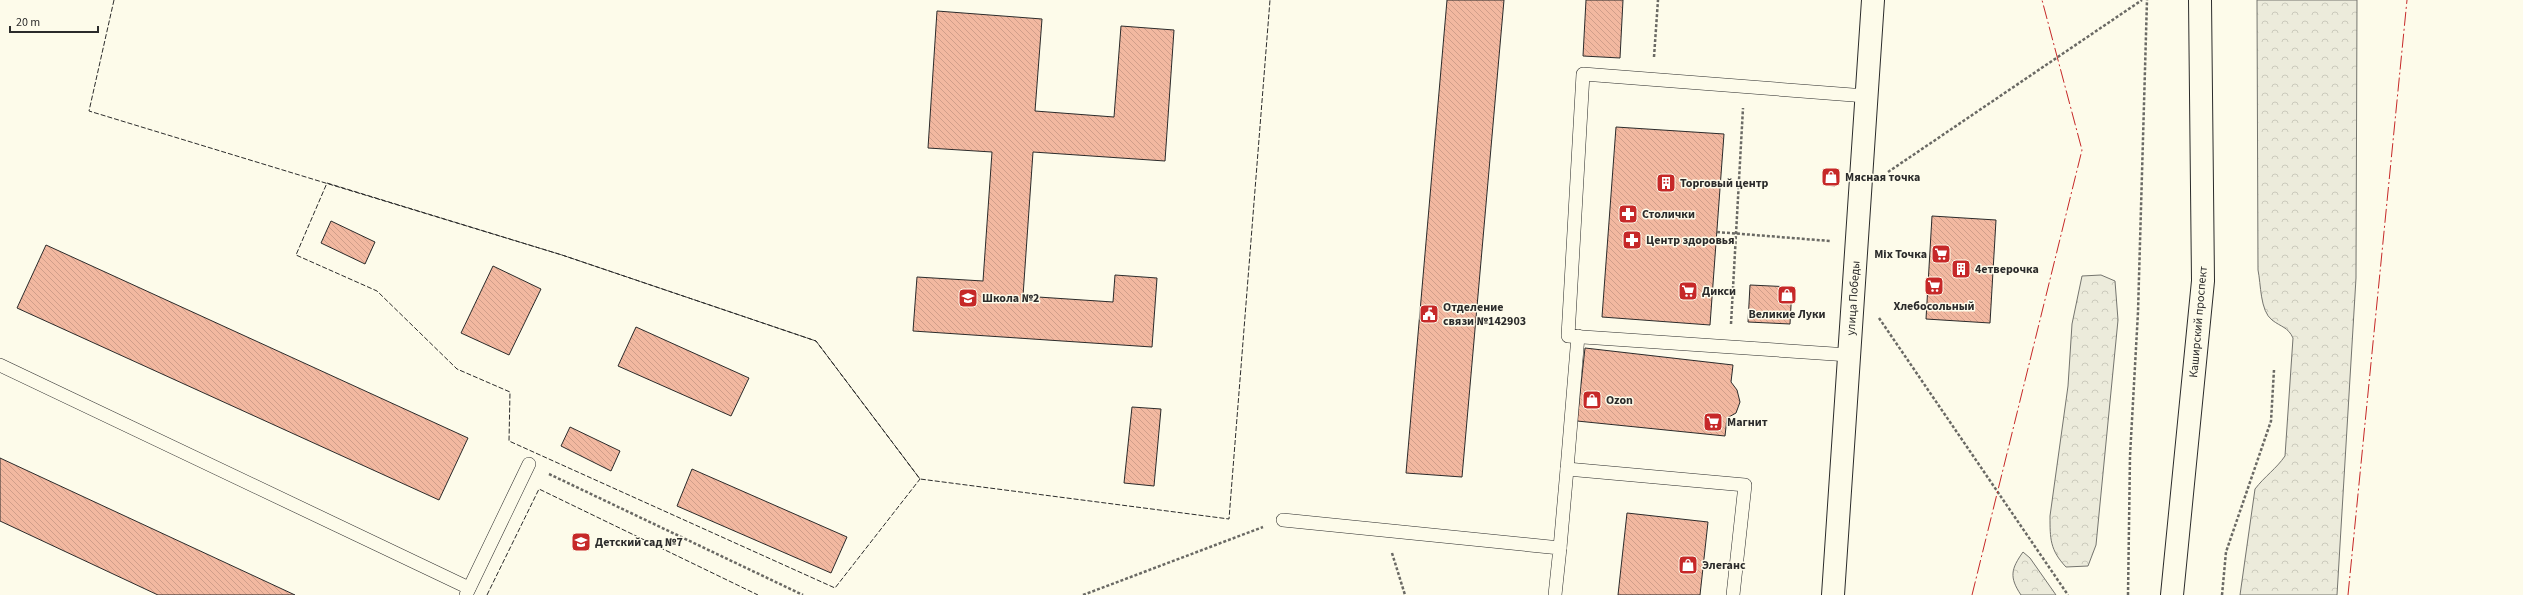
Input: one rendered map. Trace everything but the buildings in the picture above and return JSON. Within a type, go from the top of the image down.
[{"type":"street","name":"улица Победы","points":[[1833,595],[1873,0]]},
{"type":"street","name":"Каширский проспект","points":[[2172,595],[2203,281],[2200,0]]},
{"type":"lane","points":[[1849,355],[1568,336],[1583,74],[1866,96]]},
{"type":"lane","points":[[1555,595],[1578,336]]},
{"type":"lane","points":[[0,365],[467,592],[529,464]]},
{"type":"lane","points":[[1567,469],[1745,485],[1733,595]]},
{"type":"lane","points":[[1282,520],[1560,548]]},
{"type":"path","points":[[1653,79],[1658,0]]},
{"type":"path","points":[[1860,191],[2142,0]]},
{"type":"path","points":[[2128,595],[2130,456],[2138,304],[2147,0]]},
{"type":"path","points":[[1730,347],[1745,86]]},
{"type":"path","points":[[1717,232],[1857,243]]},
{"type":"path","points":[[1876,314],[2068,595]]},
{"type":"path","points":[[2222,595],[2226,552],[2271,420],[2274,370]]},
{"type":"path","points":[[529,464],[803,595]]},
{"type":"path","points":[[1083,595],[1282,520]]},
{"type":"path","points":[[1385,530],[1405,595]]},
{"type":"green space","points":[[2257,0],[2357,0],[2356,278],[2337,595],[2240,595],[2255,489],[2285,456],[2293,338],[2287,329],[2268,316],[2263,304],[2258,270]]},
{"type":"green space","points":[[2101,275],[2115,281],[2118,320],[2096,545],[2088,566],[2066,567],[2057,555],[2052,544],[2050,516],[2068,386],[2072,324],[2082,276]]},
{"type":"green space","points":[[2023,552],[2030,558],[2056,595],[2021,595],[2013,578],[2013,573],[2016,563]]},
{"type":"fence","points":[[114,0],[89,111],[562,255],[816,341],[920,479],[1229,519],[1270,0]]},
{"type":"fence","points":[[327,183],[562,255],[816,341],[920,479],[835,588],[509,441],[510,392],[457,369],[377,291],[296,255],[327,183]]},
{"type":"fence","points":[[487,595],[539,489],[758,595]]},
{"type":"power","points":[[1972,595],[2082,150],[2042,0]]},
{"type":"power","points":[[2348,595],[2407,0]]},
{"type":"place","name":"Мясная точка","points":[[1831,177]]},
{"type":"place","name":"Торговый центр","points":[[1666,183]]},
{"type":"place","name":"Столички","points":[[1628,214]]},
{"type":"place","name":"Центр здоровья","points":[[1632,240]]},
{"type":"place","name":"Mix Точка","points":[[1941,254]]},
{"type":"place","name":"4етверочка","points":[[1961,269]]},
{"type":"place","name":"Хлебосольный","points":[[1934,286]]},
{"type":"place","name":"Дикси","points":[[1688,291]]},
{"type":"place","name":"Великие Луки","points":[[1787,295]]},
{"type":"place","name":"Школа №2","points":[[968,298]]},
{"type":"place","name":"Отделение связи №142903","points":[[1429,314]]},
{"type":"place","name":"Ozon","points":[[1592,400]]},
{"type":"place","name":"Магнит","points":[[1713,422]]},
{"type":"place","name":"Детский сад №7","points":[[581,542]]},
{"type":"place","name":"Элеганс","points":[[1688,565]]}]
